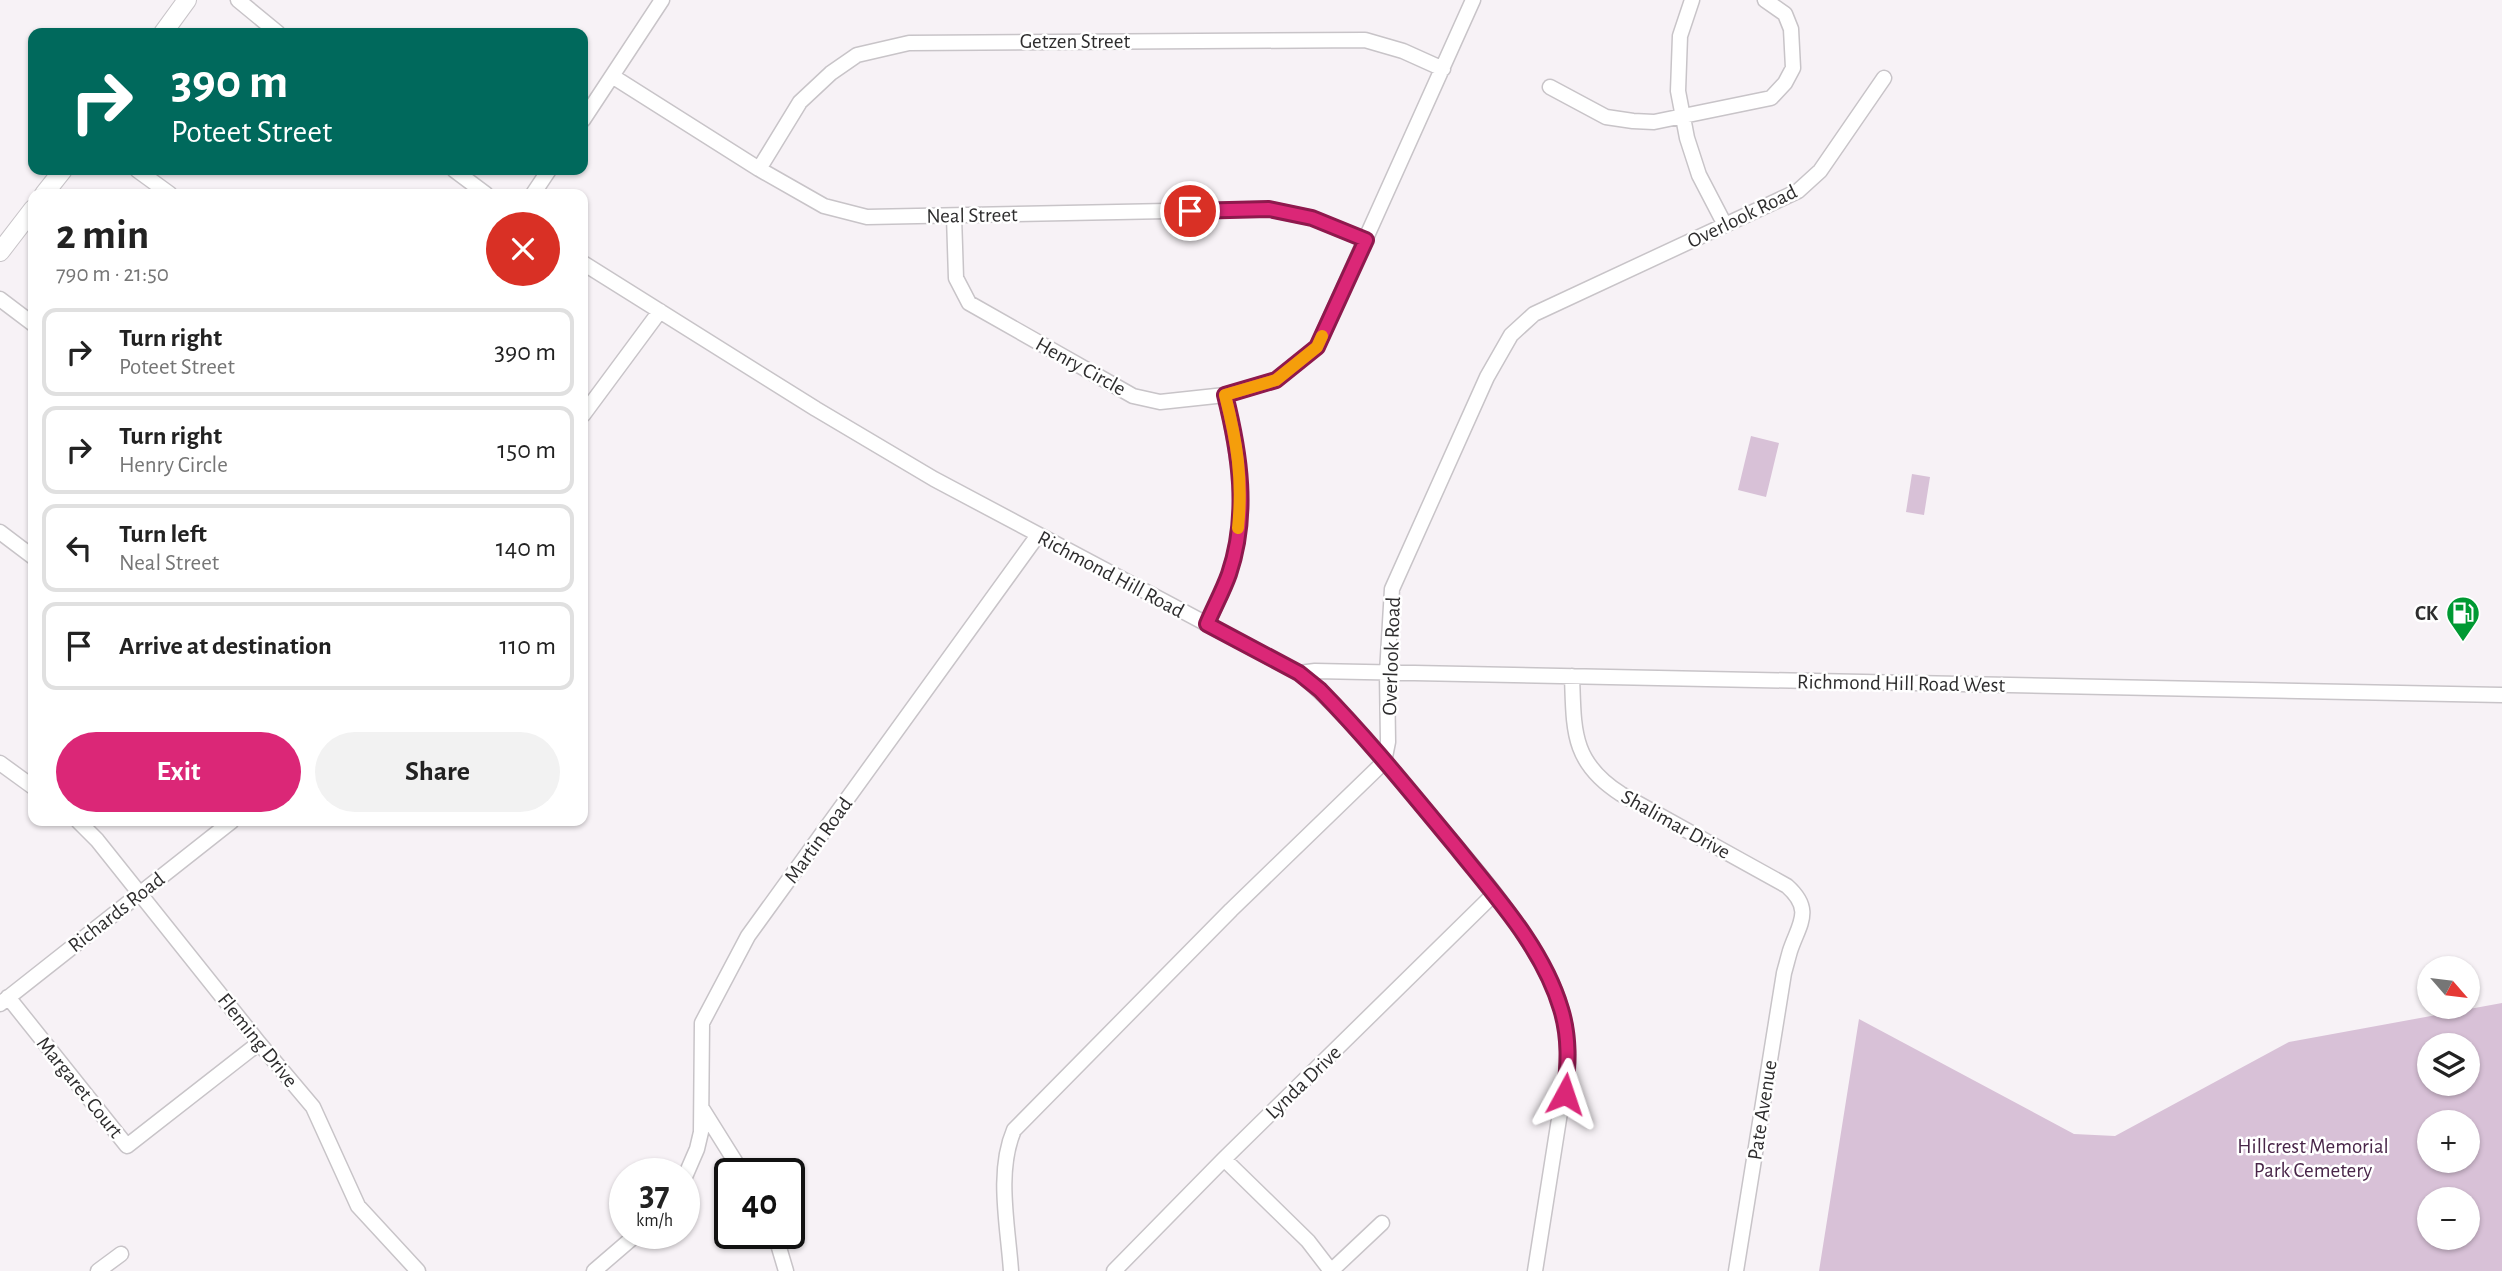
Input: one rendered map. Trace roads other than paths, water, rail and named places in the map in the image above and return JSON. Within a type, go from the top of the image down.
[{"type":"main road","points":[[166,28],[184,2]]},
{"type":"main road","points":[[48,189],[59,175]]},
{"type":"main road","points":[[0,252],[28,216]]},
{"type":"street","points":[[238,0],[272,28]]},
{"type":"street","points":[[588,112],[662,0]]},
{"type":"street","name":"Henry Circle","points":[[954,216],[956,278],[969,303],[1133,396],[1160,402],[1225,395],[1276,380],[1317,347],[1473,0]]},
{"type":"street","points":[[1692,0],[1680,36],[1678,91],[1687,138],[1699,175],[1725,225]]},
{"type":"street","points":[[1550,86],[1606,117],[1633,121],[1654,122],[1771,98],[1785,83],[1793,68],[1791,29],[1785,15],[1765,0]]},
{"type":"street","name":"Getzen Street","points":[[759,169],[800,102],[831,74],[857,55],[909,43],[1365,40],[1403,51],[1443,69]]},
{"type":"street","name":"Neal Street","points":[[611,76],[759,169],[824,206],[867,217],[1269,209],[1312,218],[1366,240]]},
{"type":"street","name":"Overlook Road","points":[[1384,762],[1388,742],[1387,673],[1392,589],[1487,377],[1511,335],[1534,314],[1798,191],[1820,171],[1884,78]]},
{"type":"street","points":[[144,175],[163,189]]},
{"type":"street","points":[[461,175],[479,189]]},
{"type":"street","name":"Richmond Hill Road","points":[[588,266],[816,409],[934,479],[1299,673],[1332,703],[1494,894],[1541,963],[1560,1006],[1567,1035],[1565,1094],[1535,1271]]},
{"type":"street","points":[[0,299],[28,320]]},
{"type":"street","points":[[588,408],[660,311]]},
{"type":"street","points":[[1207,624],[1229,572],[1237,538],[1240,508],[1237,445],[1225,395]]},
{"type":"street","points":[[0,533],[28,553]]},
{"type":"street","name":"Martin Road","points":[[693,1158],[703,1111],[702,1023],[748,936],[1038,535]]},
{"type":"street","name":"Richmond Hill Road West","points":[[1299,673],[1315,671],[2502,695]]},
{"type":"street","name":"Shalimar Drive","points":[[1572,676],[1574,733],[1581,753],[1592,770],[1605,784],[1621,794],[1793,891],[1801,905],[1803,920],[1790,950]]},
{"type":"street","points":[[1012,1271],[1005,1165],[1007,1148],[1014,1130],[1231,910],[1384,762]]},
{"type":"street","points":[[0,763],[28,783]]},
{"type":"street","name":"Fleming Drive","points":[[83,826],[313,1107],[358,1206],[418,1271]]},
{"type":"street","name":"Richards Road","points":[[4,1000],[226,826]]},
{"type":"street","name":"Lynda Drive","points":[[1114,1271],[1494,894]]},
{"type":"street","name":"Pate Avenue","points":[[1736,1271],[1790,950]]},
{"type":"street","name":"Margaret Court","points":[[4,1000],[127,1146],[259,1043]]},
{"type":"street","points":[[703,1111],[733,1158]]},
{"type":"street","points":[[1224,1159],[1308,1241],[1331,1271],[1382,1223]]},
{"type":"street","points":[[594,1271],[620,1249]]},
{"type":"street","points":[[779,1249],[786,1271]]},
{"type":"street","points":[[98,1271],[121,1254]]},
{"type":"place","name":"CK","points":[[2463,643]]},
{"type":"park label","name":"Hillcrest Memorial Park Cemetery","points":[[2313,1158]]}]
